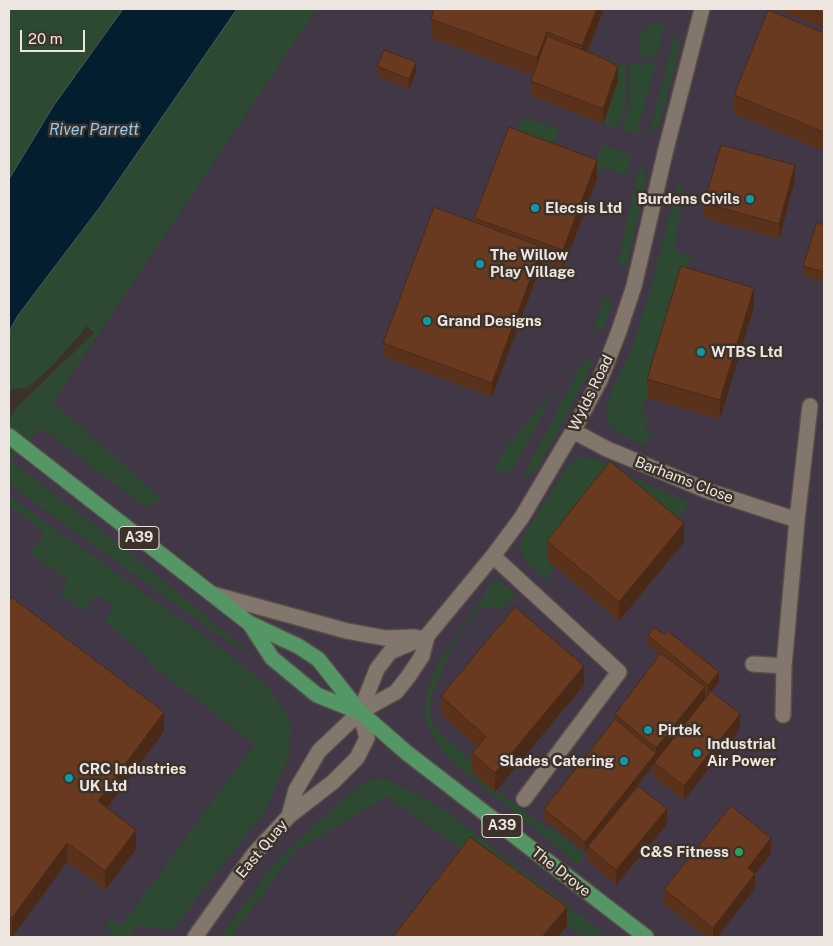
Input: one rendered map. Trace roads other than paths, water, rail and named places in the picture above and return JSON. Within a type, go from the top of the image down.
[{"type":"main road","name":"A39","points":[[9,436],[249,623],[298,646],[318,659],[360,712]]},
{"type":"main road","points":[[249,623],[272,658],[317,695],[360,712]]},
{"type":"main road","name":"The Drove","points":[[360,712],[414,759],[646,937]]},
{"type":"street","name":"Wylds Road","points":[[360,712],[396,692],[422,656],[426,636],[493,556],[522,517],[573,431],[600,380],[634,286],[665,153],[702,9]]},
{"type":"street","points":[[783,715],[784,666],[797,520],[810,406]]},
{"type":"street","name":"Barhams Close","points":[[573,431],[607,449],[708,491],[797,520]]},
{"type":"street","points":[[493,556],[619,672],[524,799]]},
{"type":"street","points":[[212,594],[356,633],[385,638],[426,636]]},
{"type":"street","points":[[289,816],[333,782],[357,758],[367,738],[360,712],[377,669],[390,652],[426,636]]},
{"type":"street","points":[[753,664],[784,666]]},
{"type":"street","name":"East Quay","points":[[195,937],[254,854],[289,816],[296,790],[319,751],[360,712]]},
{"type":"water","name":"River Parrett","points":[[123,9],[237,9],[100,207],[19,314],[9,331],[9,179],[54,105]]},
{"type":"place","name":"Burdens Civils","points":[[750,199]]},
{"type":"place","name":"Elecsis Ltd","points":[[535,208]]},
{"type":"place","name":"The Willow Play Village","points":[[480,264]]},
{"type":"place","name":"Grand Designs","points":[[427,321]]},
{"type":"place","name":"WTBS Ltd","points":[[701,352]]},
{"type":"place","name":"Pirtek","points":[[648,730]]},
{"type":"place","name":"Industrial Air Power","points":[[697,753]]},
{"type":"place","name":"Slades Catering","points":[[624,761]]},
{"type":"place","name":"CRC Industries UK Ltd","points":[[69,778]]},
{"type":"place","name":"C&S Fitness","points":[[739,852]]}]
